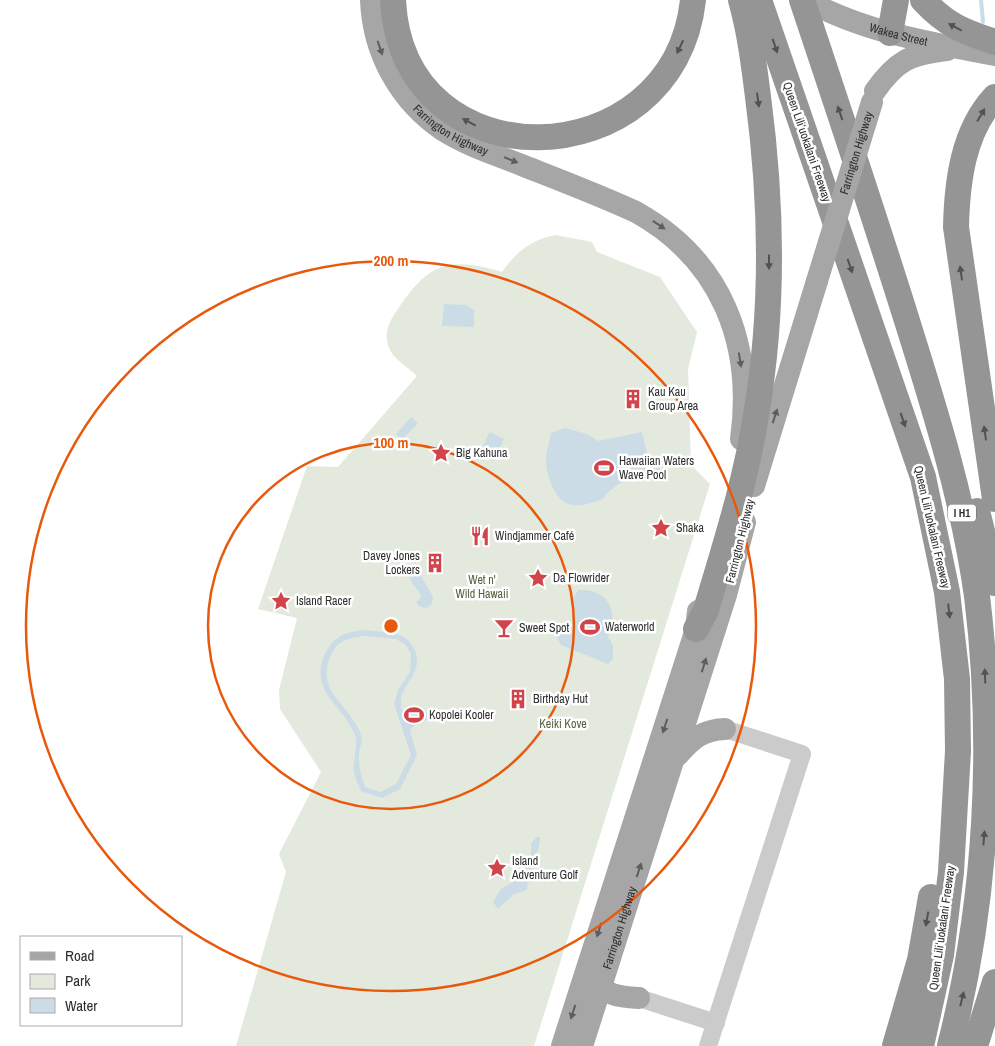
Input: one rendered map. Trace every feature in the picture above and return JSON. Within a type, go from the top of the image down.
[{"type":"highway","points":[[393,0],[397,27],[408,58],[420,80],[437,98],[449,109],[478,126],[510,136],[542,138],[573,134],[600,125],[625,112],[650,91],[677,53],[689,24],[693,0]]},
{"type":"highway","points":[[696,629],[706,610],[744,472],[756,415],[766,321],[769,277],[768,183],[753,62],[741,0]]},
{"type":"highway","name":"Queen Liliʻuokalani Freeway","points":[[759,0],[923,478],[947,592],[957,679],[958,751],[951,872],[943,936],[921,1046]]},
{"type":"highway","name":"I H1","points":[[802,0],[872,204],[941,429],[962,516],[977,595],[985,665],[988,730],[986,815],[981,871],[965,988],[950,1046]]},
{"type":"highway","points":[[890,34],[896,0]]},
{"type":"highway","points":[[923,0],[951,26],[995,42]]},
{"type":"highway","points":[[995,97],[978,119],[963,162],[956,190],[956,227],[995,499]]},
{"type":"highway","points":[[872,204],[911,303],[976,506],[995,583]]},
{"type":"highway","points":[[895,1046],[920,960],[958,751]]},
{"type":"highway","points":[[975,1046],[995,982]]},
{"type":"highway","points":[[985,1046],[995,996]]},
{"type":"main road","name":"Farrington Highway","points":[[371,0],[378,43],[391,73],[409,100],[432,122],[473,145],[636,212],[673,236],[710,277],[728,308],[738,346],[744,381],[744,399],[743,422],[736,472],[710,575],[698,610],[696,629],[602,954]]},
{"type":"main road","name":"Wakea Street","points":[[806,0],[833,14],[890,34],[995,55]]},
{"type":"main road","name":"Farrington Highway","points":[[562,1046],[602,954],[675,758],[726,595],[760,462],[818,281],[874,96],[890,34]]},
{"type":"main road","points":[[874,96],[890,71],[903,60],[928,52],[958,48]]},
{"type":"main road","points":[[696,692],[709,716],[725,729]]},
{"type":"main road","points":[[675,758],[695,737],[711,730],[725,729]]},
{"type":"main road","points":[[602,954],[619,981],[620,994],[593,971],[602,954]]},
{"type":"main road","points":[[585,1037],[603,1009],[620,994]]},
{"type":"street","points":[[708,1046],[802,754],[725,729]]},
{"type":"street","points":[[620,994],[716,1024]]},
{"type":"green space","name":"Wet n' Wild Hawaii","points":[[555,235],[592,242],[597,252],[660,277],[697,332],[688,369],[691,465],[710,484],[534,1046],[236,1046],[286,872],[279,854],[321,772],[280,709],[279,690],[297,618],[258,609],[307,466],[338,467],[417,376],[400,362],[390,350],[387,335],[392,317],[419,282],[441,267],[454,265],[484,267],[502,272],[513,258],[525,248],[539,240]]},
{"type":"water","points":[[444,304],[466,305],[474,310],[474,327],[442,326]]},
{"type":"water","points":[[411,417],[418,423],[402,440],[396,434]]},
{"type":"water","name":"Hawaiian Waters Wave Pool","points":[[565,428],[587,434],[598,441],[642,432],[648,458],[657,456],[662,476],[629,480],[615,487],[603,499],[581,505],[568,504],[559,497],[552,485],[547,472],[546,460],[551,433]]},
{"type":"water","points":[[490,432],[504,439],[493,461],[479,453]]},
{"type":"water","points":[[419,572],[433,597],[432,604],[426,608],[419,606],[416,602],[422,597],[409,578]]},
{"type":"water","name":"Waterworld","points":[[578,590],[588,590],[597,593],[609,603],[613,619],[608,637],[613,645],[613,659],[608,664],[561,645],[556,636],[563,628],[573,626],[574,615],[571,602]]},
{"type":"water","name":"Kopolei Kooler","points":[[358,631],[393,633],[411,643],[416,655],[417,664],[415,672],[403,693],[401,701],[402,710],[412,713],[427,712],[432,719],[417,722],[410,730],[417,755],[400,789],[382,798],[361,791],[354,773],[355,735],[350,724],[329,697],[321,678],[321,667],[325,654],[332,643],[346,633]],"holes":[[[365,636],[396,639],[406,645],[411,654],[410,672],[398,690],[394,704],[411,755],[396,784],[381,792],[365,787],[359,762],[361,735],[356,724],[330,688],[327,679],[327,668],[334,650],[345,640]]]},
{"type":"water","points":[[536,837],[540,837],[539,844],[529,876],[527,890],[514,894],[498,909],[493,902],[501,889],[518,879],[524,868],[531,862],[531,844]]},
{"type":"waterway","points":[[981,0],[983,22]]},
{"type":"place","name":"Kau Kau Group Area","points":[[633,399]]},
{"type":"place","name":"Big Kahuna","points":[[441,453]]},
{"type":"place","name":"Hawaiian Waters Wave Pool","points":[[604,468]]},
{"type":"place","name":"Shaka","points":[[661,528]]},
{"type":"place","name":"Windjammer Café","points":[[480,536]]},
{"type":"place","name":"Davey Jones Lockers","points":[[435,563]]},
{"type":"place","name":"Da Flowrider","points":[[538,578]]},
{"type":"place","name":"Island Racer","points":[[281,601]]},
{"type":"place","name":"Waterworld","points":[[590,627]]},
{"type":"place","name":"Sweet Spot","points":[[504,628]]},
{"type":"place","name":"Birthday Hut","points":[[518,699]]},
{"type":"place","name":"Kopolei Kooler","points":[[414,715]]},
{"type":"place","name":"Island Adventure Golf","points":[[497,868]]},
{"type":"park label","name":"Keiki Kove","points":[[563,724]]}]
